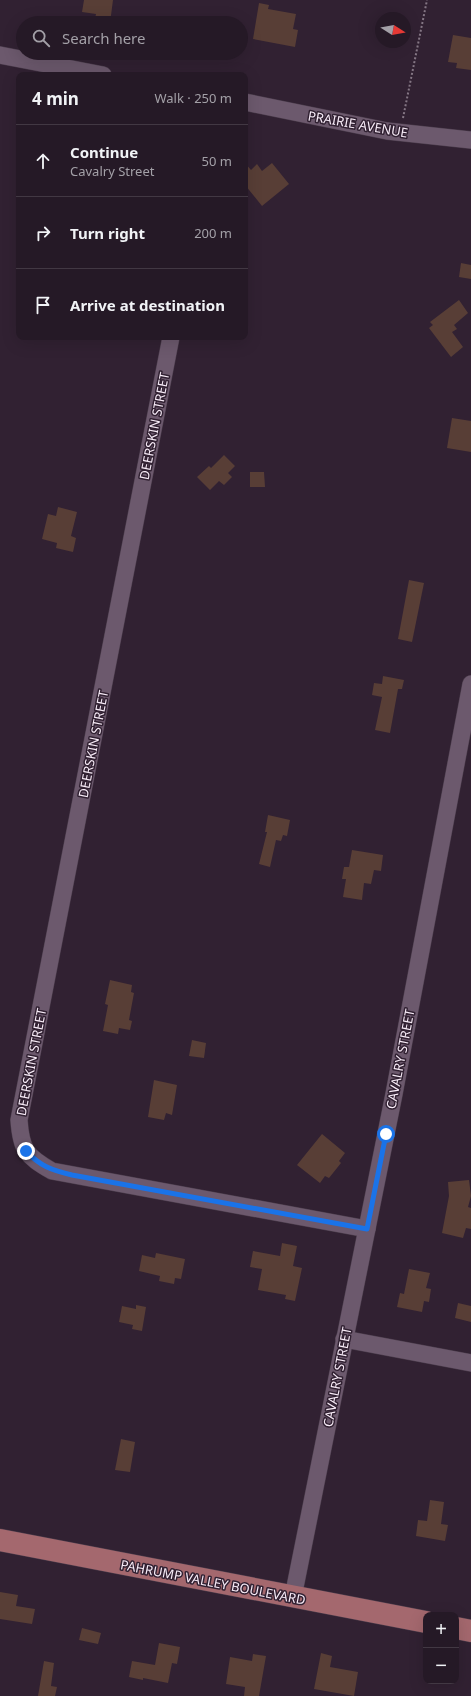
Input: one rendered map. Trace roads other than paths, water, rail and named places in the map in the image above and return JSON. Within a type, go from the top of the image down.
[{"type":"main road","name":"PAHRUMP VALLEY BOULEVARD","points":[[0,1540],[423,1621]]},
{"type":"main road","points":[[459,1629],[471,1631]]},
{"type":"street","points":[[0,55],[16,58]]},
{"type":"street","points":[[26,60],[88,72]]},
{"type":"street","name":"PRAIRIE AVENUE","points":[[248,103],[400,133],[471,140]]},
{"type":"street","name":"DEERSKIN STREET","points":[[170,340],[19,1120],[21,1140],[26,1151],[36,1162],[52,1171],[367,1229]]},
{"type":"street","name":"CAVALRY STREET","points":[[293,1597],[394,1094],[471,684]]},
{"type":"street","points":[[344,1339],[471,1363]]}]
